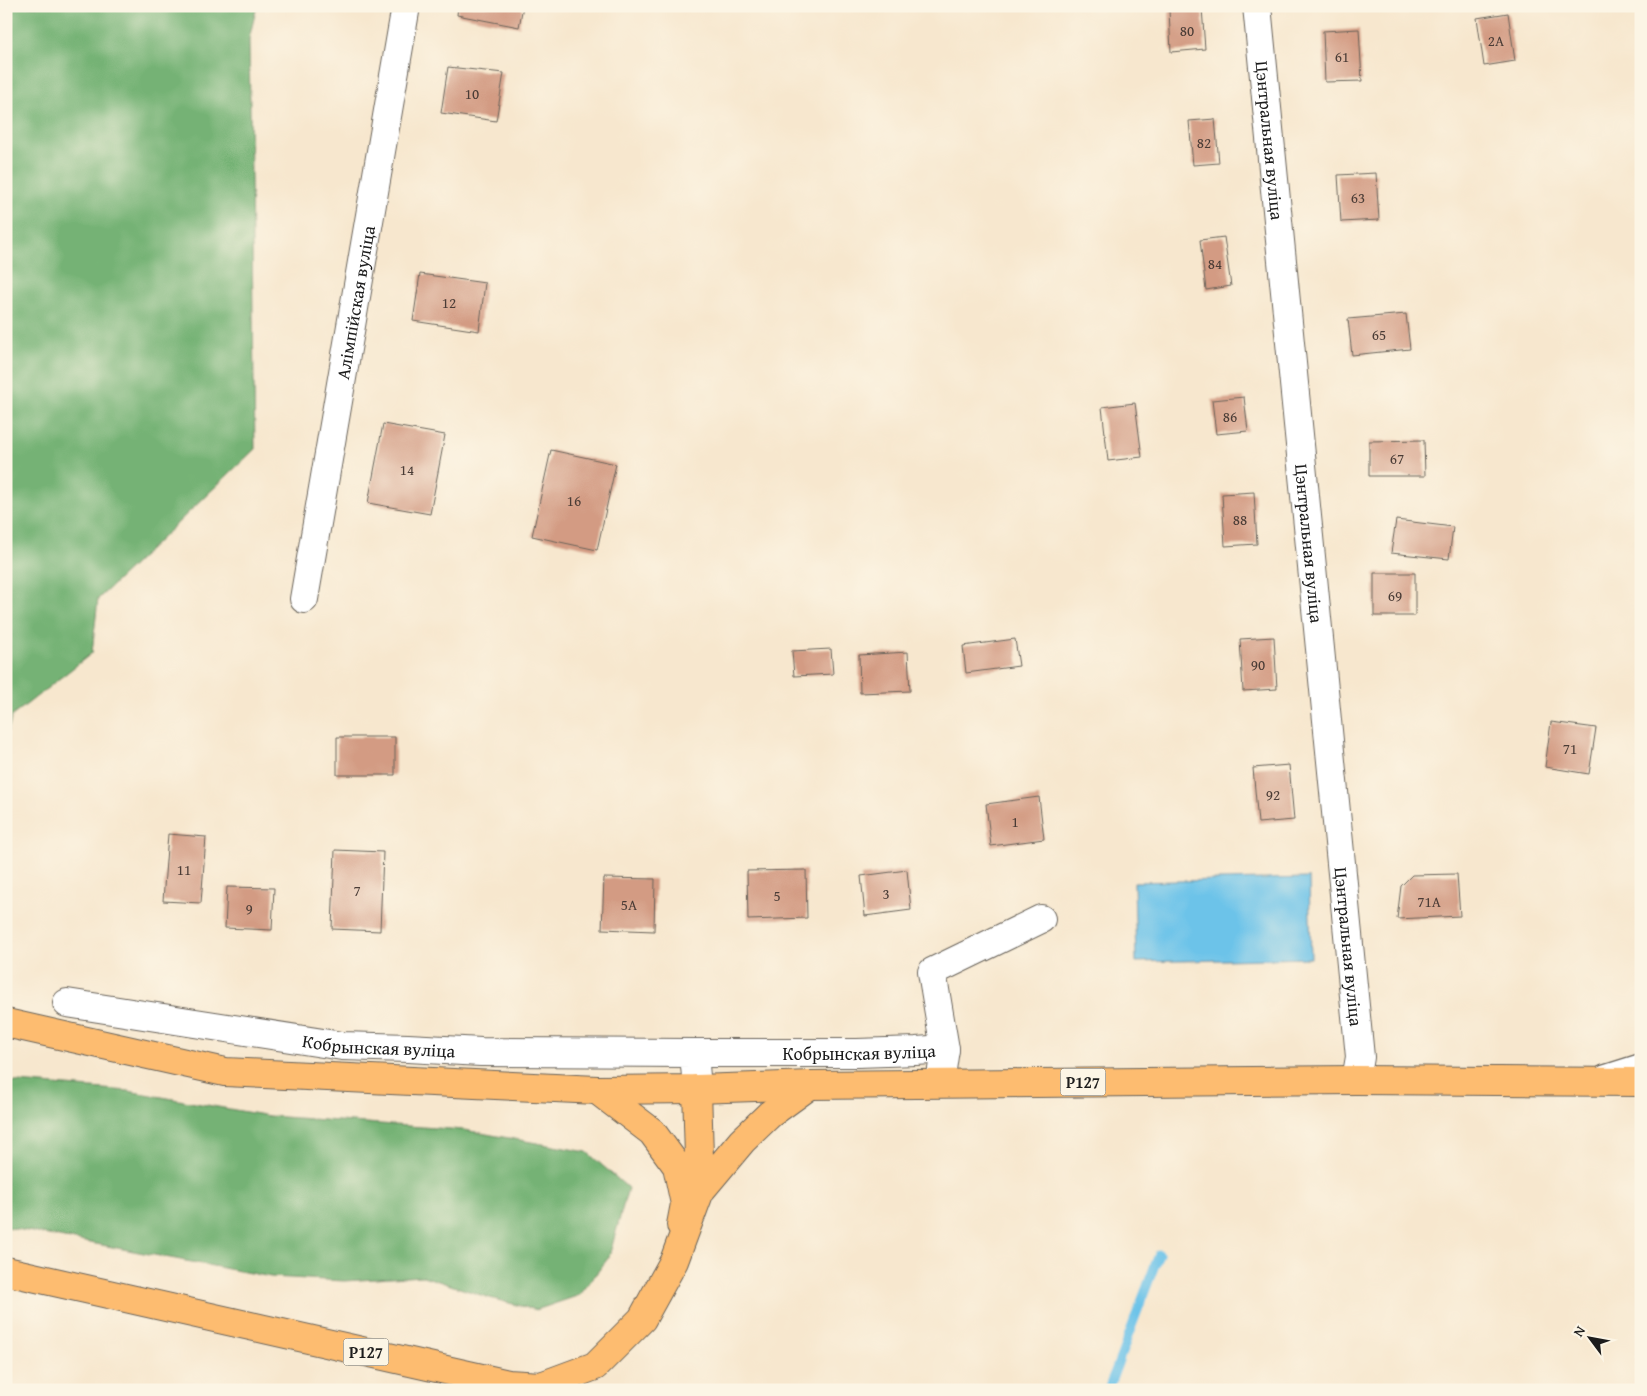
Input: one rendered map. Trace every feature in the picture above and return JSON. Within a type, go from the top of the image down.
[{"type":"main road","name":"Р127","points":[[6,1023],[226,1072],[597,1090],[940,1083],[1356,1080],[1641,1082]]},
{"type":"main road","name":"Р127","points":[[6,1271],[508,1384],[541,1386],[596,1366],[642,1319],[674,1261],[700,1191],[742,1141],[770,1114],[810,1085]]},
{"type":"main road","points":[[697,1089],[700,1191]]},
{"type":"main road","name":"Р127","points":[[597,1090],[652,1132],[677,1166],[685,1204],[674,1261]]},
{"type":"street","name":"Алімпійская вуліца","points":[[304,599],[406,6]]},
{"type":"street","name":"Цэнтральная вуліца","points":[[1257,6],[1360,1057],[1356,1080]]},
{"type":"street","name":"Кобрынская вуліца","points":[[67,1003],[342,1046],[481,1052],[694,1054],[857,1053],[945,1049],[932,972],[1041,919]]},
{"type":"street","points":[[940,1083],[945,1049]]},
{"type":"street","points":[[694,1054],[697,1089]]},
{"type":"lane","points":[[1578,1082],[1641,1062]]},
{"type":"green space","points":[[6,6],[257,6],[249,39],[255,449],[98,599],[92,653],[12,716],[6,737]]},
{"type":"green space","points":[[6,1081],[128,1091],[269,1116],[464,1130],[587,1152],[628,1188],[609,1257],[580,1295],[536,1310],[490,1298],[423,1276],[344,1281],[271,1277],[6,1227]]},
{"type":"water","points":[[1309,878],[1311,958],[1136,962],[1134,882]]},
{"type":"building","points":[[458,6],[523,6],[519,27],[457,15]]},
{"type":"building","points":[[1202,8],[1205,49],[1171,52],[1169,10]]},
{"type":"building","points":[[1508,13],[1515,61],[1484,66],[1477,18]]},
{"type":"building","points":[[1359,29],[1362,81],[1325,82],[1323,31]]},
{"type":"building","points":[[448,67],[504,73],[496,121],[441,113]]},
{"type":"building","points":[[1215,119],[1219,163],[1193,165],[1189,121]]},
{"type":"building","points":[[1376,173],[1379,220],[1341,222],[1338,175]]},
{"type":"building","points":[[1224,237],[1231,286],[1206,290],[1200,240]]},
{"type":"building","points":[[420,274],[485,283],[479,331],[413,321]]},
{"type":"building","points":[[1406,314],[1410,349],[1352,355],[1348,319]]},
{"type":"building","points":[[1244,397],[1248,431],[1216,434],[1212,400]]},
{"type":"building","points":[[1135,403],[1142,457],[1108,461],[1102,407]]},
{"type":"building","points":[[383,424],[445,435],[430,514],[368,503]]},
{"type":"building","points":[[1424,440],[1425,476],[1369,476],[1369,441]]},
{"type":"building","points":[[551,450],[616,464],[597,550],[532,536]]},
{"type":"building","points":[[1254,492],[1257,544],[1225,546],[1222,494]]},
{"type":"building","points":[[1396,520],[1453,527],[1449,559],[1391,553]]},
{"type":"building","points":[[1374,573],[1415,573],[1415,616],[1374,616]]},
{"type":"building","points":[[1274,637],[1277,689],[1243,691],[1240,639]]},
{"type":"building","points":[[1015,639],[1019,666],[966,673],[963,646]]},
{"type":"building","points":[[831,649],[833,674],[794,676],[792,651]]},
{"type":"building","points":[[908,652],[910,691],[860,693],[859,655]]},
{"type":"building","points":[[1551,722],[1596,728],[1589,774],[1545,767]]},
{"type":"building","points":[[337,737],[395,737],[395,775],[337,775]]},
{"type":"building","points":[[1289,765],[1294,820],[1258,823],[1253,768]]},
{"type":"building","points":[[1039,797],[1044,839],[991,846],[986,804]]},
{"type":"building","points":[[168,834],[206,837],[201,903],[163,901]]},
{"type":"building","points":[[335,850],[383,852],[380,931],[332,929]]},
{"type":"building","points":[[806,870],[807,918],[748,920],[747,871]]},
{"type":"building","points":[[907,870],[911,910],[865,916],[861,876]]},
{"type":"building","points":[[1457,874],[1460,916],[1397,919],[1401,886],[1412,875]]},
{"type":"building","points":[[604,878],[655,879],[654,931],[602,929]]},
{"type":"building","points":[[227,887],[274,888],[272,930],[225,928]]},
{"type":"waterway","points":[[1108,1390],[1159,1254]]}]
